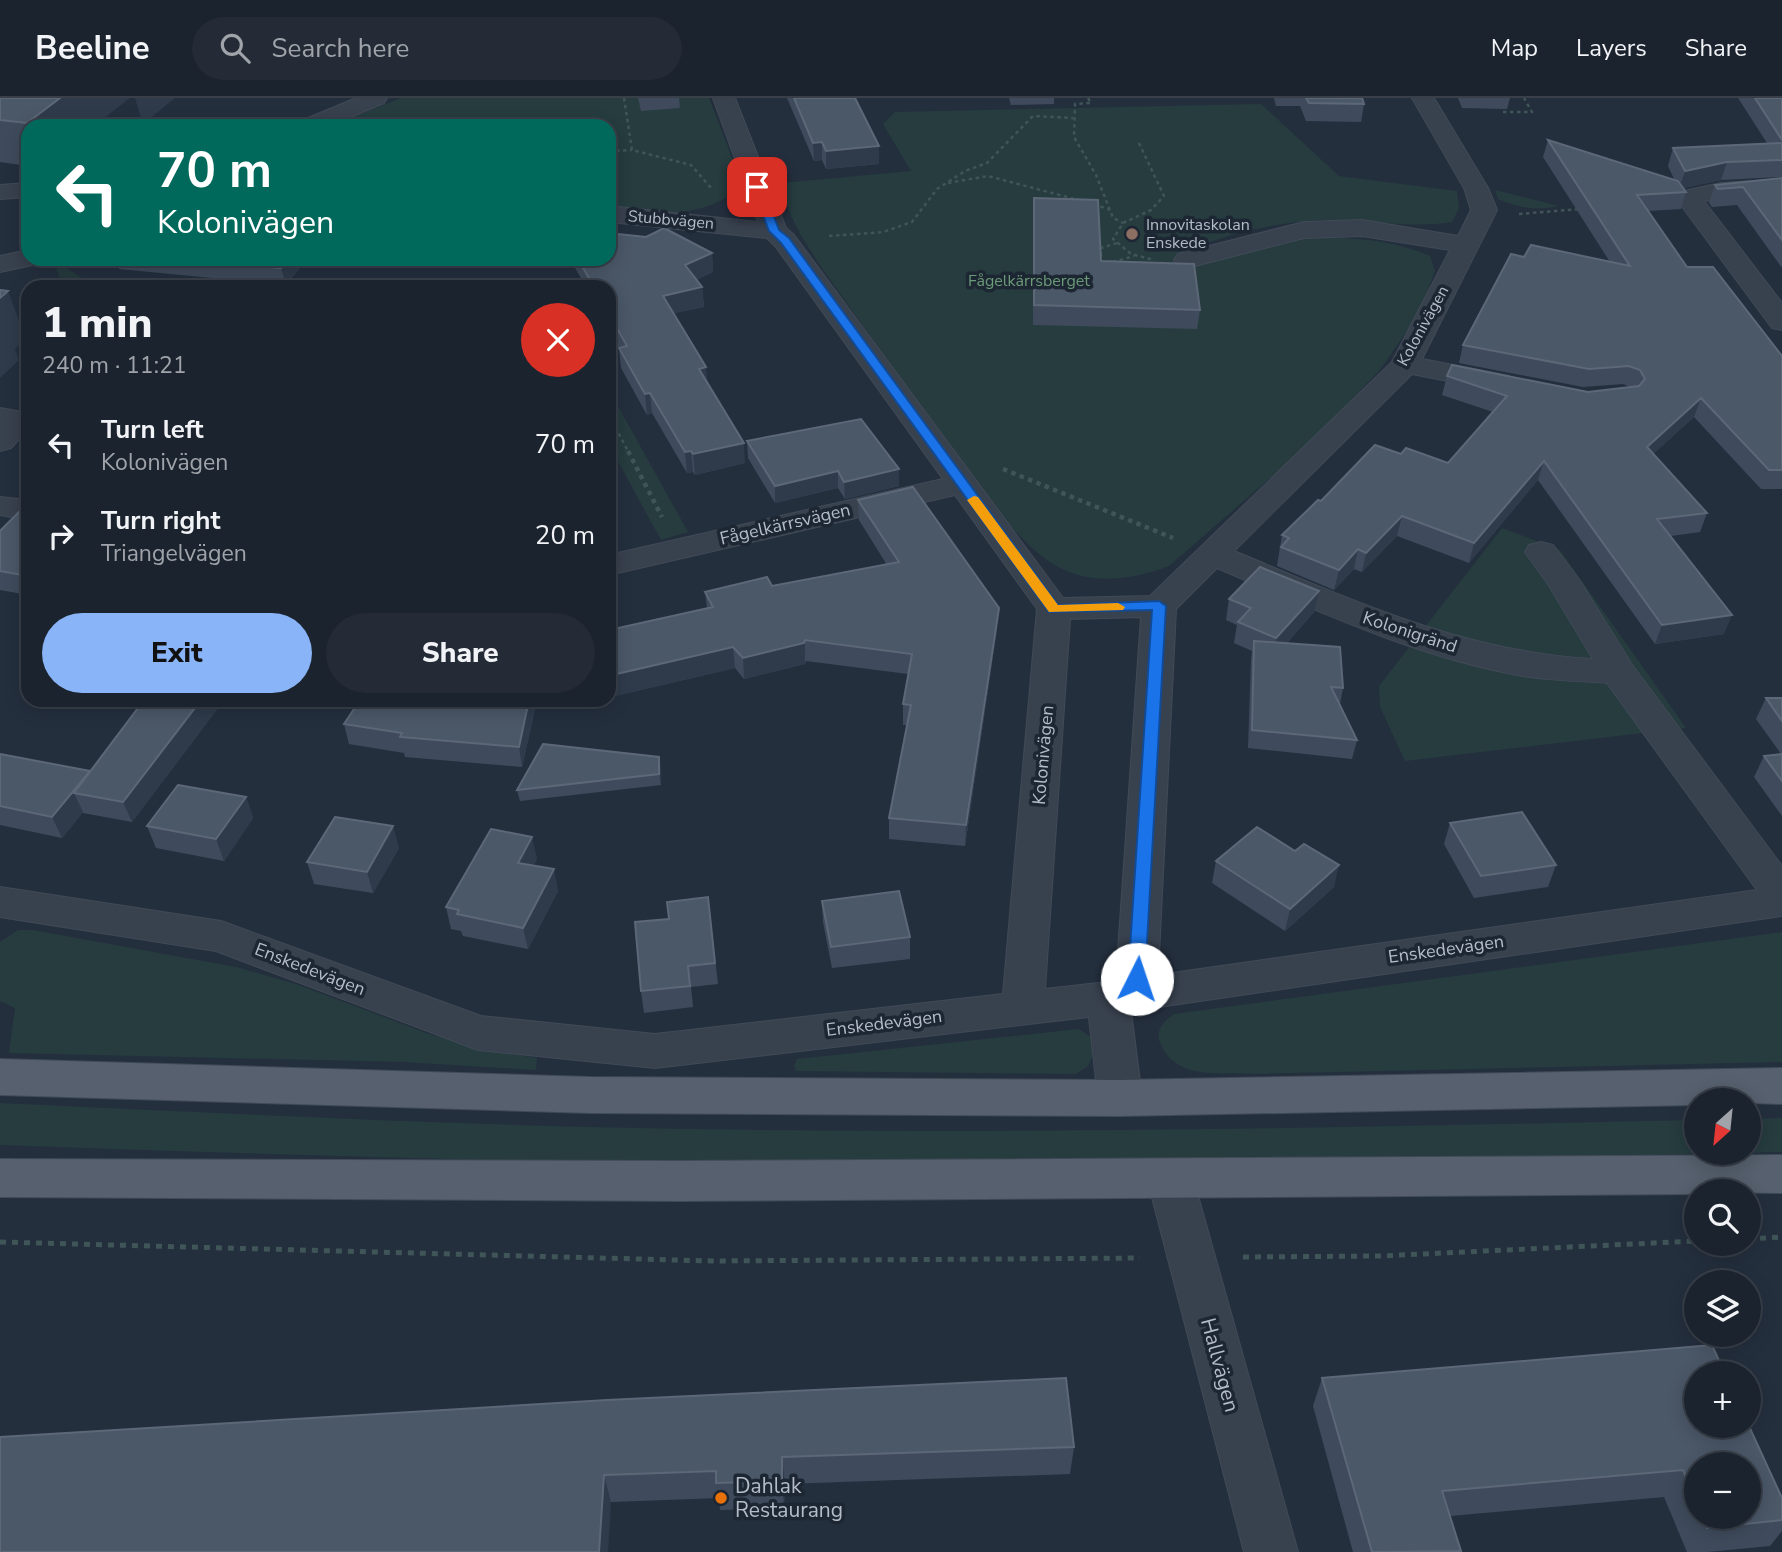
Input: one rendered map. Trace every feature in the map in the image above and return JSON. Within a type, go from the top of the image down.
[{"type":"main road","points":[[0,1077],[590,1095],[1120,1098],[1782,1086]]},
{"type":"main road","points":[[0,1178],[680,1181],[1782,1174]]},
{"type":"street","points":[[326,119],[376,98]]},
{"type":"street","points":[[723,98],[780,236],[1054,609],[1159,606],[1122,995],[1120,1098]]},
{"type":"street","name":"Kolonivägen","points":[[1159,606],[1405,364],[1484,211],[1476,188],[1423,98]]},
{"type":"street","points":[[1782,186],[1721,190],[1688,197],[1782,322]]},
{"type":"street","points":[[0,192],[21,190]]},
{"type":"street","name":"Stubbvägen","points":[[616,215],[744,227],[780,236]]},
{"type":"street","points":[[1187,260],[1304,230],[1362,228],[1466,245]]},
{"type":"street","points":[[0,264],[21,260]]},
{"type":"street","points":[[1405,364],[1526,387]]},
{"type":"street","points":[[0,417],[20,420],[0,442]]},
{"type":"street","name":"Fågelkärrsvägen","points":[[616,563],[962,484]]},
{"type":"street","points":[[0,506],[21,509]]},
{"type":"street","points":[[1541,552],[1563,581],[1618,672],[1782,895]]},
{"type":"street","name":"Kolonigränd","points":[[1213,554],[1364,618],[1458,647],[1522,664],[1618,672]]},
{"type":"street","name":"Kolonivägen","points":[[1023,1006],[1054,609]]},
{"type":"street","name":"Enskedevägen","points":[[0,902],[221,936],[478,1033],[655,1051],[1122,995],[1782,901]]},
{"type":"street","name":"Hallvägen","points":[[1170,1178],[1271,1552]]},
{"type":"path","points":[[624,98],[632,150]]},
{"type":"path","points":[[1088,98],[1091,103],[1074,104],[1073,136],[1096,175],[1113,218],[1123,223]]},
{"type":"path","points":[[1503,112],[1532,112],[1524,98]]},
{"type":"path","points":[[780,236],[883,232],[912,222],[944,183],[987,163],[1033,116],[1073,118]]},
{"type":"path","points":[[1134,256],[1113,239],[1123,223],[1146,216],[1159,205],[1164,196],[1139,143]]},
{"type":"path","points":[[616,151],[632,150],[691,164],[744,227]]},
{"type":"path","points":[[944,183],[988,176],[1110,210]]},
{"type":"path","points":[[1547,213],[1583,208]]},
{"type":"path","points":[[1117,243],[1101,248],[1100,263],[1134,256],[1162,261],[1187,260]]},
{"type":"path","points":[[616,428],[679,549]]},
{"type":"path","points":[[997,463],[1005,471],[1213,554]]},
{"type":"path","points":[[1761,1238],[1782,1237]]},
{"type":"path","points":[[0,1242],[713,1261],[1380,1256],[1684,1242]]},
{"type":"green space","points":[[401,98],[709,98],[743,186],[711,205],[695,210],[663,212],[616,208],[616,119],[348,119]]},
{"type":"green space","name":"Fågelkärrsberget","points":[[1261,104],[1339,176],[1457,191],[1459,208],[1452,222],[1420,225],[1339,220],[1308,221],[1234,234],[1188,252],[1310,238],[1371,240],[1401,246],[1430,256],[1435,271],[1420,312],[1380,370],[1306,447],[1169,566],[1138,575],[1107,579],[1092,578],[1062,569],[1031,547],[1002,516],[877,346],[805,242],[790,213],[781,183],[911,171],[883,124],[895,112]]},
{"type":"green space","points":[[1495,190],[1559,206],[1536,208],[1513,205],[1498,199]]},
{"type":"green space","points":[[63,266],[82,278],[104,280],[61,280],[56,267]]},
{"type":"green space","points":[[616,403],[688,532],[661,540],[616,458]]},
{"type":"green space","points":[[1502,528],[1560,550],[1686,728],[1405,761],[1380,707],[1379,686]]},
{"type":"green space","points":[[18,930],[33,930],[236,967],[296,984],[429,1034],[493,1051],[537,1058],[536,1070],[403,1062],[9,1053],[15,1008],[0,1001],[0,942]]},
{"type":"green space","points":[[1782,932],[1782,1062],[1213,1073],[1188,1069],[1177,1064],[1168,1056],[1159,1040],[1161,1027],[1174,1014]]},
{"type":"green space","points":[[1079,1029],[1092,1038],[1096,1049],[1088,1066],[1076,1074],[796,1071],[794,1066],[797,1059]]},
{"type":"green space","points":[[0,1103],[441,1122],[726,1130],[1142,1130],[1684,1120],[1684,1154],[1297,1164],[1010,1167],[577,1162],[0,1145]]},
{"type":"green space","points":[[1782,1118],[1782,1152],[1761,1153],[1761,1119]]},
{"type":"building","points":[[0,98],[60,98],[32,119],[21,119],[21,122],[0,120]]},
{"type":"building","points":[[794,98],[855,98],[879,146],[826,151],[822,142],[813,143]]},
{"type":"building","points":[[1306,98],[1362,98],[1364,104],[1309,103]]},
{"type":"building","points":[[1755,98],[1782,98],[1782,140]]},
{"type":"building","points":[[1548,140],[1678,181],[1686,192],[1637,195],[1687,267],[1713,267],[1782,356],[1782,470],[1769,470],[1701,398],[1647,447],[1707,513],[1657,519],[1732,615],[1662,625],[1544,461],[1474,543],[1402,516],[1366,553],[1358,549],[1339,570],[1281,547],[1289,538],[1282,535],[1318,500],[1321,501],[1375,445],[1401,454],[1406,448],[1448,463],[1507,396],[1447,376],[1452,365],[1588,392],[1639,386],[1645,379],[1640,370],[1629,366],[1589,369],[1463,345],[1511,254],[1524,257],[1531,245],[1630,266]]},
{"type":"building","points":[[1782,143],[1782,160],[1727,162],[1685,171],[1673,148]]},
{"type":"building","points":[[1782,178],[1782,240],[1743,187],[1718,189],[1715,185]]},
{"type":"building","points":[[1034,198],[1098,200],[1101,261],[1194,264],[1200,310],[1034,305]]},
{"type":"building","points":[[664,228],[712,253],[685,265],[702,287],[663,296],[706,367],[699,369],[744,443],[693,454],[691,451],[685,452],[650,393],[645,394],[619,348],[627,346],[616,326],[616,280],[590,280],[582,266],[616,266],[616,234],[646,237]]},
{"type":"building","points":[[0,290],[8,291],[0,298]]},
{"type":"building","points":[[861,419],[899,469],[844,482],[838,471],[775,486],[747,441]]},
{"type":"building","points":[[913,487],[999,608],[966,825],[889,818],[911,705],[903,704],[912,654],[805,640],[804,643],[743,658],[733,647],[616,674],[616,628],[713,607],[705,592],[767,577],[772,586],[899,562],[858,500]]},
{"type":"building","points":[[21,510],[21,575],[0,571],[0,531]]},
{"type":"building","points":[[1260,567],[1319,591],[1276,638],[1238,622],[1251,608],[1229,599]]},
{"type":"building","points":[[1254,641],[1340,647],[1343,688],[1331,687],[1357,740],[1252,730]]},
{"type":"building","points":[[1766,698],[1782,698],[1782,721]]},
{"type":"building","points":[[139,707],[196,707],[123,802],[74,793]]},
{"type":"building","points":[[355,707],[528,707],[519,747],[400,737],[402,733],[344,724]]},
{"type":"building","points":[[543,744],[659,757],[659,774],[517,790]]},
{"type":"building","points":[[0,754],[90,771],[52,817],[0,806]]},
{"type":"building","points":[[1782,754],[1782,781],[1764,756]]},
{"type":"building","points":[[178,785],[246,797],[216,839],[147,826]]},
{"type":"building","points":[[1522,812],[1556,865],[1481,876],[1450,823]]},
{"type":"building","points":[[335,817],[393,826],[367,872],[307,862]]},
{"type":"building","points":[[1257,827],[1295,851],[1304,844],[1339,865],[1290,909],[1216,861]]},
{"type":"building","points":[[491,829],[532,837],[518,863],[554,869],[523,928],[457,914],[459,910],[446,907]]},
{"type":"building","points":[[899,891],[910,937],[831,947],[822,901]]},
{"type":"building","points":[[708,897],[715,963],[688,966],[690,986],[641,991],[635,922],[669,919],[667,902]]},
{"type":"building","points":[[1713,1347],[1719,1361],[1684,1361],[1684,1438],[1754,1438],[1761,1452],[1684,1452],[1684,1472],[1683,1470],[1442,1491],[1461,1551],[1372,1552],[1322,1378]]},
{"type":"building","points":[[1066,1378],[1074,1447],[782,1457],[782,1481],[716,1483],[716,1471],[604,1475],[599,1552],[0,1552],[0,1437],[607,1400]]},
{"type":"building","points":[[1761,1452],[1782,1498],[1782,1520],[1761,1522]]},
{"type":"slow traffic","points":[[974,500],[1054,609],[1118,607]]},
{"type":"place","name":"Innovitaskolan Enskede","points":[[1132,234]]},
{"type":"place","name":"Dahlak Restaurang","points":[[721,1498]]},
{"type":"route","points":[[757,187],[774,231],[785,241],[1054,609],[1159,606],[1137,979]]}]
